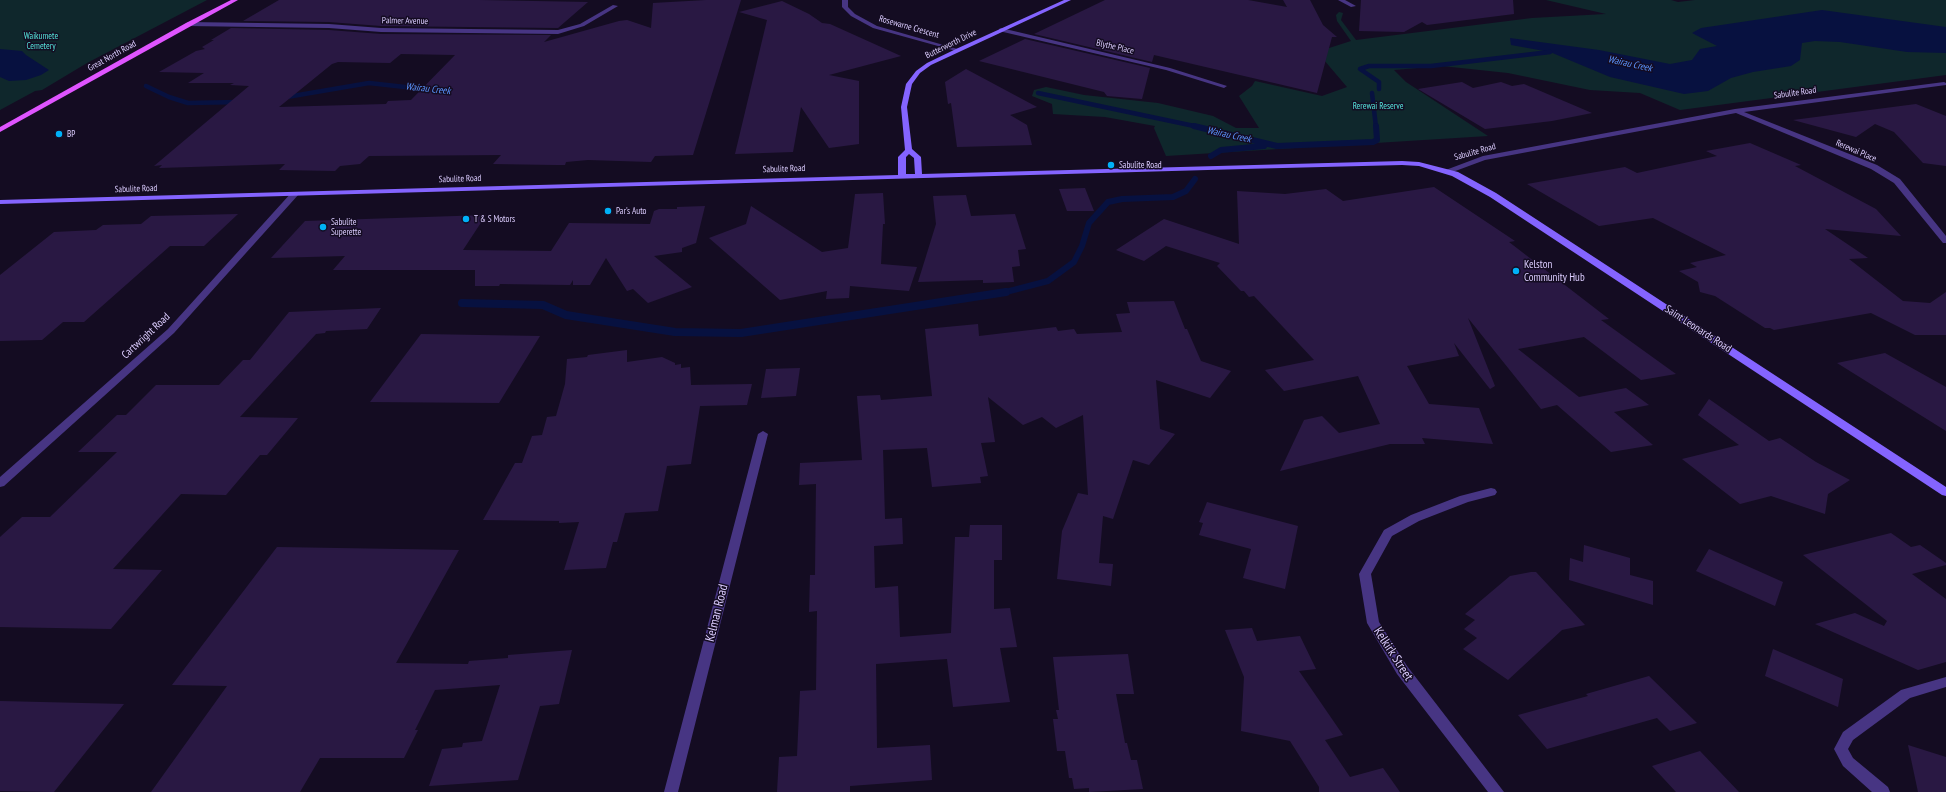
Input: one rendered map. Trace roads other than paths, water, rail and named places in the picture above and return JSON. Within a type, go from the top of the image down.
[{"type":"main road","name":"Great North Road","points":[[0,130],[188,24],[235,0]]},
{"type":"street","name":"Rosewarne Crescent","points":[[845,0],[845,7],[852,15],[875,27],[958,50]]},
{"type":"street","name":"Butterworth Drive","points":[[919,176],[917,156],[910,150],[904,107],[909,84],[918,72],[929,64],[958,50],[1068,0]]},
{"type":"street","points":[[1340,0],[1353,6]]},
{"type":"street","name":"Palmer Avenue","points":[[188,24],[329,26],[381,30],[558,32],[582,25],[616,6]]},
{"type":"street","name":"Blythe Place","points":[[1001,30],[1160,67],[1224,86]]},
{"type":"street","name":"Sabulite Road","points":[[0,202],[1402,163],[1419,164],[1447,171],[1483,158],[1735,111],[1944,84]]},
{"type":"street","name":"Rerewai Place","points":[[1735,111],[1874,167],[1897,181],[1946,241]]},
{"type":"street","points":[[902,176],[902,157],[910,150]]},
{"type":"street","name":"Saint Leonards Road","points":[[1447,171],[1466,179],[1493,195],[1946,492]]},
{"type":"street","name":"Cartwright Road","points":[[0,483],[171,330],[295,194]]},
{"type":"street","name":"Kelman Road","points":[[671,792],[763,434]]},
{"type":"street","name":"Kelkirk Street","points":[[1491,492],[1464,499],[1415,518],[1388,533],[1365,574],[1373,623],[1402,670],[1497,792]]},
{"type":"street","points":[[1883,792],[1848,762],[1841,748],[1848,736],[1906,694],[1946,682]]},
{"type":"water","points":[[1822,10],[1946,27],[1946,53],[1907,52],[1840,42],[1815,41],[1802,43],[1800,60],[1791,66],[1753,72],[1731,78],[1708,91],[1684,94],[1610,77],[1550,52],[1511,45],[1510,38],[1599,50],[1670,64],[1692,60],[1700,49],[1717,46],[1692,33],[1701,28]]},
{"type":"water","points":[[0,49],[22,51],[49,70],[41,75],[26,80],[9,81],[0,77]]},
{"type":"waterway","name":"Wairau Creek","points":[[1379,89],[1379,82],[1360,69],[1369,66],[1431,66],[1550,52]]},
{"type":"waterway","name":"Wairau Creek","points":[[281,98],[369,83],[432,90]]},
{"type":"waterway","name":"Wairau Creek","points":[[146,86],[169,97],[188,103],[240,102]]},
{"type":"waterway","name":"Wairau Creek","points":[[1038,93],[1199,127]]},
{"type":"waterway","name":"Wairau Creek","points":[[1372,93],[1376,127]]},
{"type":"waterway","name":"Wairau Creek","points":[[1194,126],[1277,146],[1373,142],[1377,140],[1376,126]]},
{"type":"waterway","points":[[1211,156],[1221,150],[1264,146]]},
{"type":"waterway","points":[[1006,292],[1048,281],[1074,262],[1082,246],[1089,223],[1108,202],[1122,199],[1173,197],[1186,191],[1195,179]]},
{"type":"waterway","points":[[462,303],[543,305],[566,315],[675,332],[741,333],[1006,292]]},
{"type":"place","name":"BP","points":[[59,134]]},
{"type":"place","name":"Sabulite Road","points":[[1111,165]]},
{"type":"place","name":"Par's Auto","points":[[608,211]]},
{"type":"place","name":"T & S Motors","points":[[466,219]]},
{"type":"place","name":"Sabulite Superette","points":[[323,227]]},
{"type":"place","name":"Kelston Community Hub","points":[[1516,271]]},
{"type":"park label","name":"Waikumete Cemetery","points":[[41,42]]},
{"type":"park label","name":"Rerewai Reserve","points":[[1378,106]]}]
